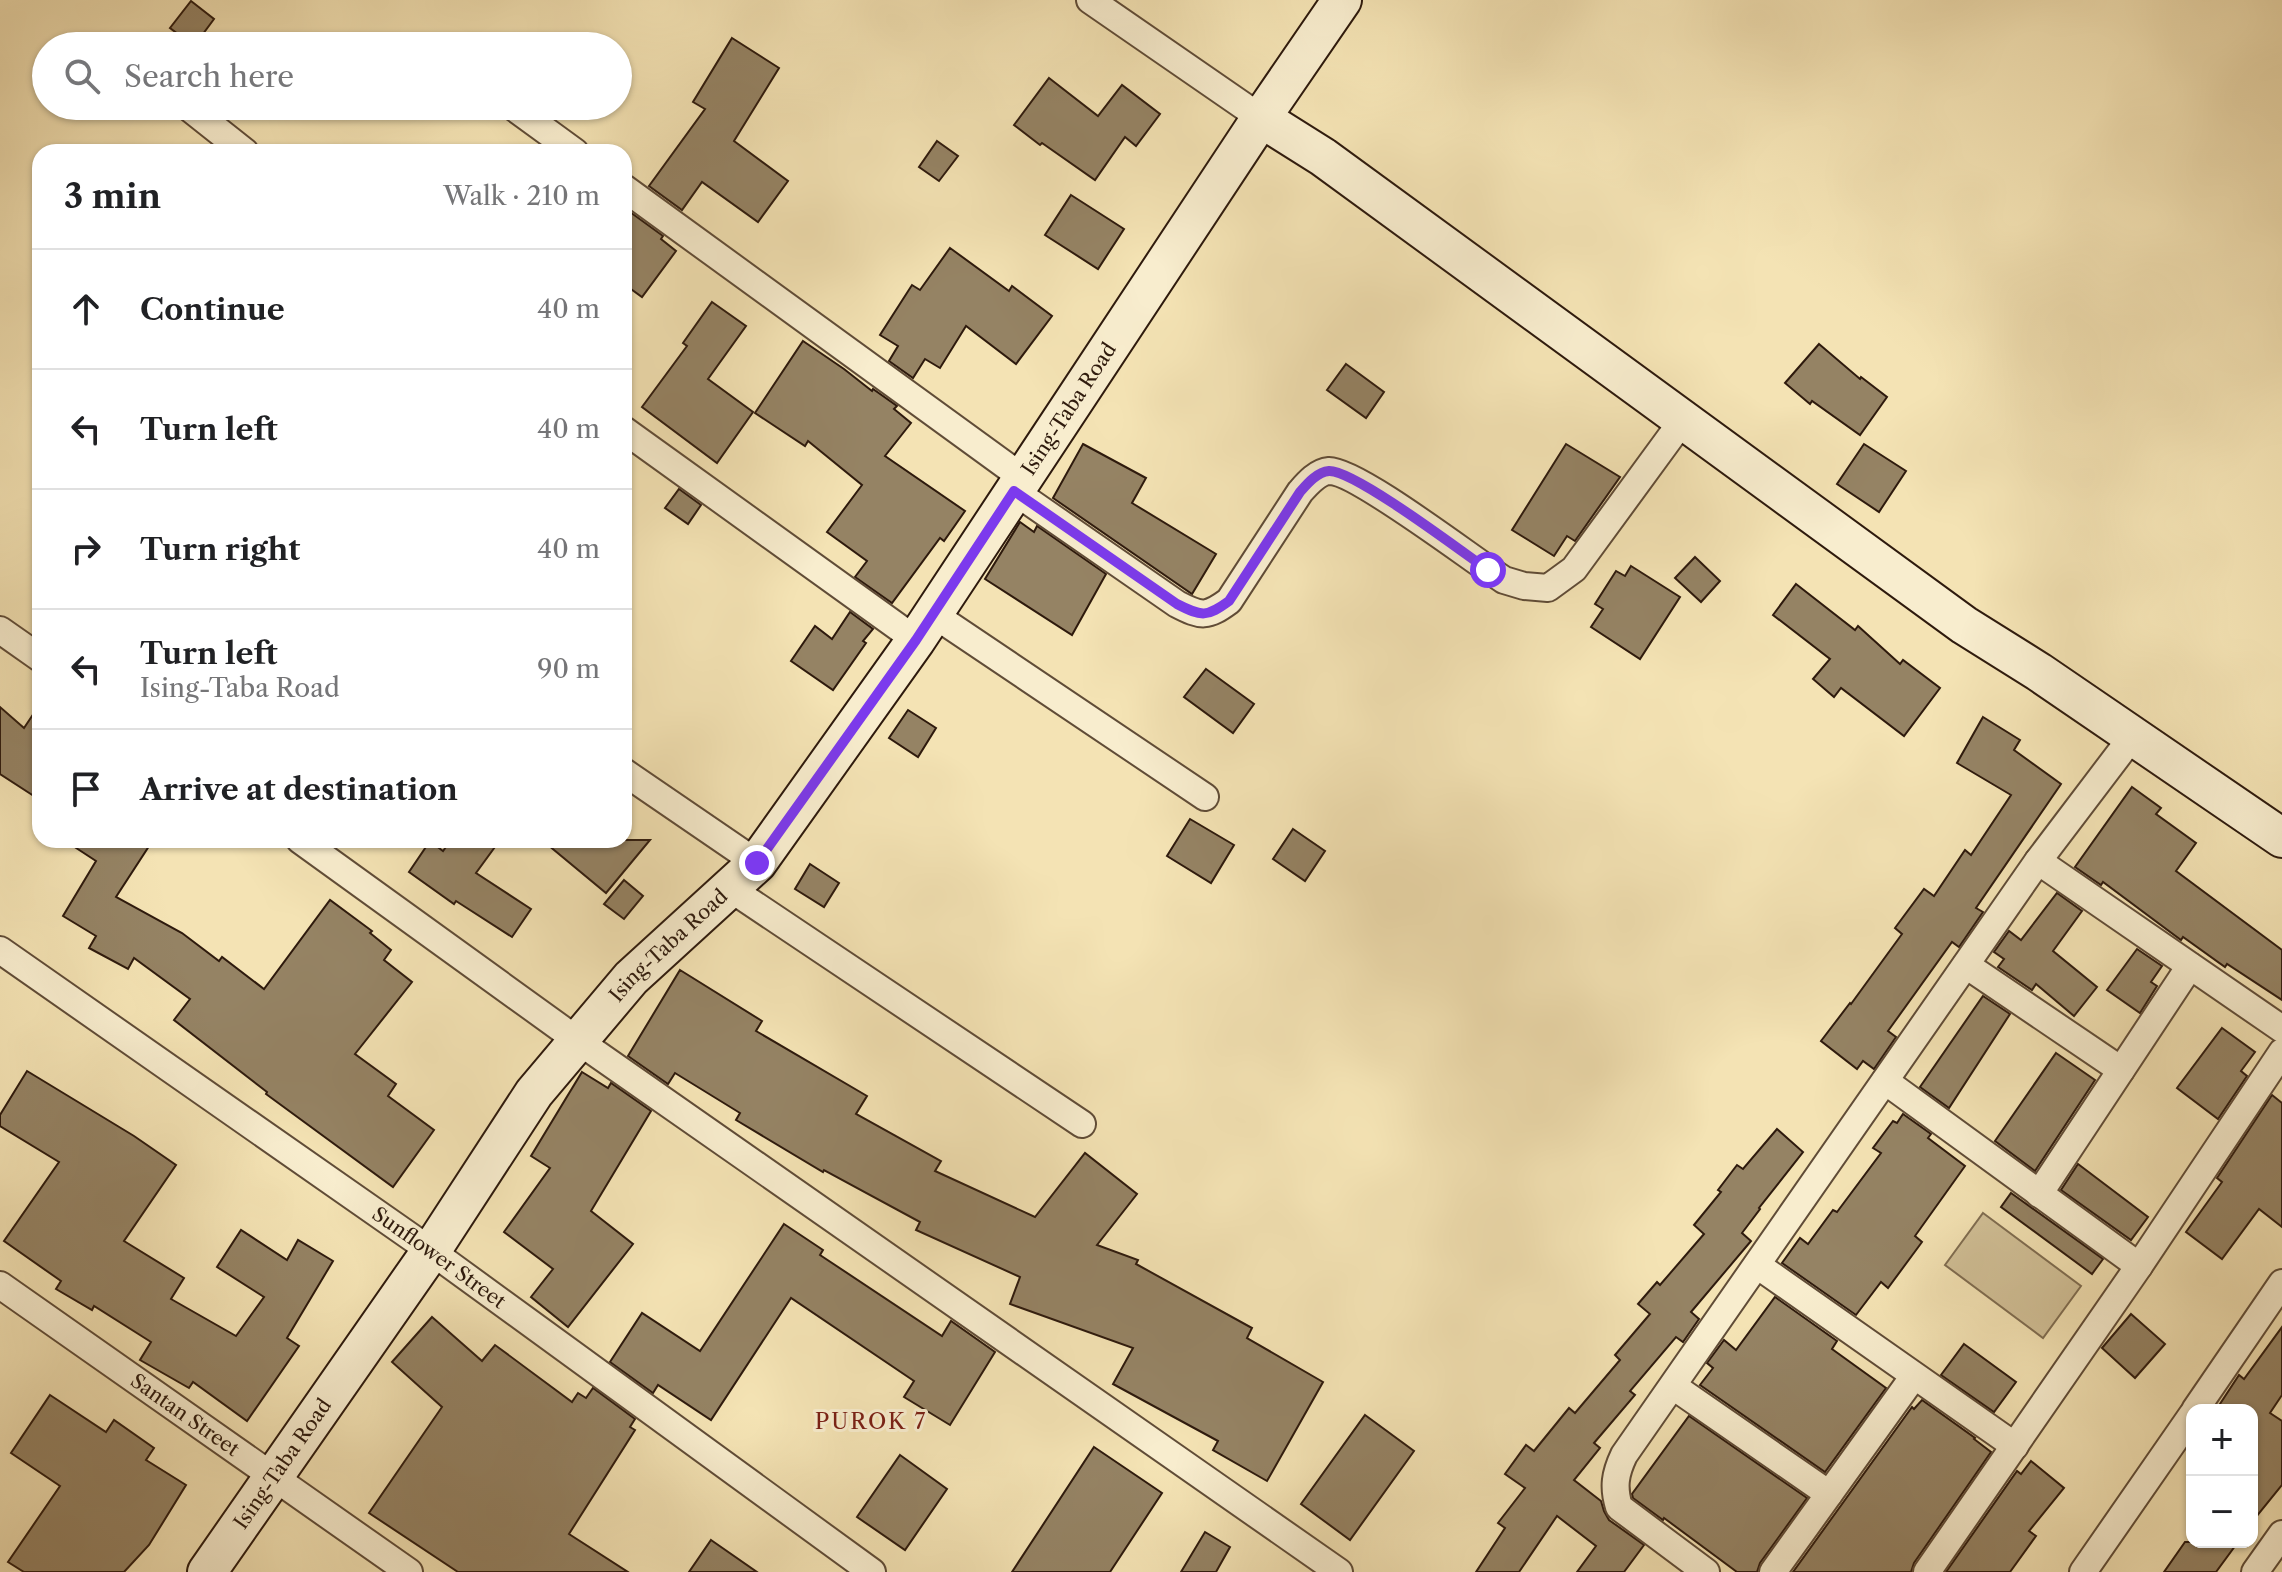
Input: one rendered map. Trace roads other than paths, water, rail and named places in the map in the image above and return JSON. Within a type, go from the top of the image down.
[{"type":"street","points":[[1090,0],[1323,157],[1964,625],[2039,672],[2282,838]]},
{"type":"street","name":"Ising-Taba Road","points":[[207,1572],[431,1251],[534,1093],[631,978],[744,876],[924,627],[1342,0]]},
{"type":"street","points":[[205,120],[235,144]]},
{"type":"street","points":[[531,120],[564,144]]},
{"type":"street","points":[[632,194],[1177,604],[1195,613],[1212,613],[1229,601],[1300,492],[1312,479],[1327,471],[1344,473],[1372,490],[1504,580],[1548,588],[1574,569],[1683,420]]},
{"type":"street","points":[[632,435],[924,627],[1205,797]]},
{"type":"street","points":[[0,630],[32,652]]},
{"type":"street","points":[[1706,1572],[1619,1507],[1614,1490],[1616,1472],[1624,1455],[2038,861],[2132,737]]},
{"type":"street","points":[[632,779],[744,876],[1082,1124]]},
{"type":"street","points":[[311,848],[577,1040],[1339,1572]]},
{"type":"street","points":[[2038,861],[2282,1029]]},
{"type":"street","name":"Sunflower Street","points":[[0,950],[431,1251],[872,1572]]},
{"type":"street","points":[[1966,965],[2121,1070]]},
{"type":"street","points":[[2039,1194],[2190,966]]},
{"type":"street","points":[[1927,1572],[2139,1266],[2282,1052]]},
{"type":"street","points":[[1885,1081],[2139,1266]]},
{"type":"street","points":[[1757,1265],[2015,1446]]},
{"type":"street","points":[[2199,1404],[2282,1283]]},
{"type":"street","name":"Santan Street","points":[[0,1285],[409,1572]]},
{"type":"street","points":[[1773,1572],[1914,1376]]},
{"type":"street","points":[[1673,1386],[1829,1494]]},
{"type":"street","points":[[2083,1572],[2186,1424]]},
{"type":"street","points":[[2255,1572],[2282,1534]]},
{"type":"district","name":"PUROK 7","points":[[871,1421]]}]
